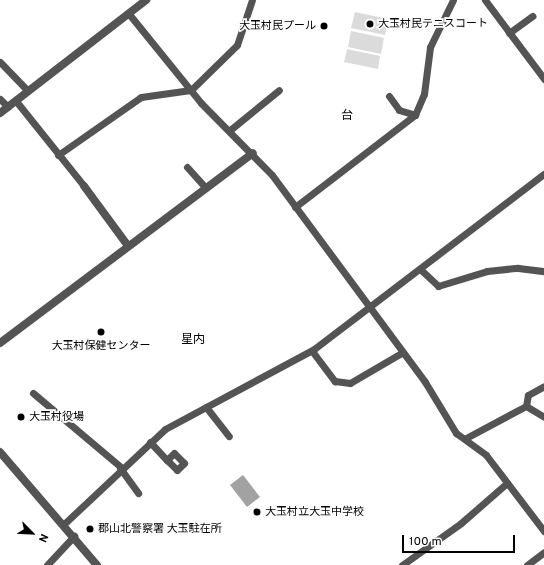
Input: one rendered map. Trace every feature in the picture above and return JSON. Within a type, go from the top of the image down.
[{"type":"street","points":[[0,113],[146,0]]},
{"type":"street","points":[[58,155],[141,97],[191,90],[237,45],[252,0]]},
{"type":"street","points":[[295,207],[415,115],[424,94],[430,48],[453,0]]},
{"type":"street","points":[[485,0],[544,79]]},
{"type":"street","points":[[129,14],[191,90],[253,152],[403,352],[456,433],[466,438],[486,455],[544,531]]},
{"type":"street","points":[[510,33],[532,16]]},
{"type":"street","points":[[0,62],[28,91]]},
{"type":"street","points":[[230,130],[279,90]]},
{"type":"street","points":[[390,96],[399,110],[415,115]]},
{"type":"street","points":[[0,99],[8,107]]},
{"type":"street","points":[[16,101],[84,186],[128,246]]},
{"type":"street","points":[[0,343],[253,152]]},
{"type":"street","points":[[187,167],[206,188]]},
{"type":"street","points":[[64,523],[121,468],[165,429],[312,351],[544,174]]},
{"type":"street","points":[[420,269],[438,286],[487,271],[518,268],[544,271]]},
{"type":"street","points":[[312,351],[335,381],[350,383],[403,352]]},
{"type":"street","points":[[526,406],[528,395],[544,386]]},
{"type":"street","points":[[33,393],[121,468],[138,493]]},
{"type":"street","points":[[466,438],[526,406]]},
{"type":"street","points":[[526,406],[544,417]]},
{"type":"street","points":[[206,407],[229,436]]},
{"type":"street","points":[[150,442],[167,460]]},
{"type":"street","points":[[0,452],[64,523],[98,565]]},
{"type":"street","points":[[402,565],[461,524],[507,483]]},
{"type":"street","points":[[47,565],[74,536]]},
{"type":"street","points":[[527,565],[544,552]]},
{"type":"shaded area","name":"大玉村民テニスコート","points":[[355,12],[388,19],[385,35],[351,28]]},
{"type":"shaded area","name":"大玉村民テニスコート","points":[[351,31],[384,38],[381,54],[348,47]]},
{"type":"shaded area","name":"大玉村民テニスコート","points":[[347,49],[380,56],[378,69],[344,62]]},
{"type":"shaded area","points":[[243,475],[260,497],[247,507],[230,485]]},
{"type":"place","name":"大玉村民テニスコート","points":[[370,24]]},
{"type":"place","name":"大玉村民プール","points":[[324,26]]},
{"type":"place","name":"大玉村保健センター","points":[[101,332]]},
{"type":"place","name":"大玉村役場","points":[[21,417]]},
{"type":"place","name":"大玉村立大玉中学校","points":[[257,512]]},
{"type":"place","name":"郡山北警察署 大玉駐在所","points":[[90,529]]},
{"type":"district","name":"台","points":[[347,117]]},
{"type":"district","name":"星内","points":[[193,341]]}]
